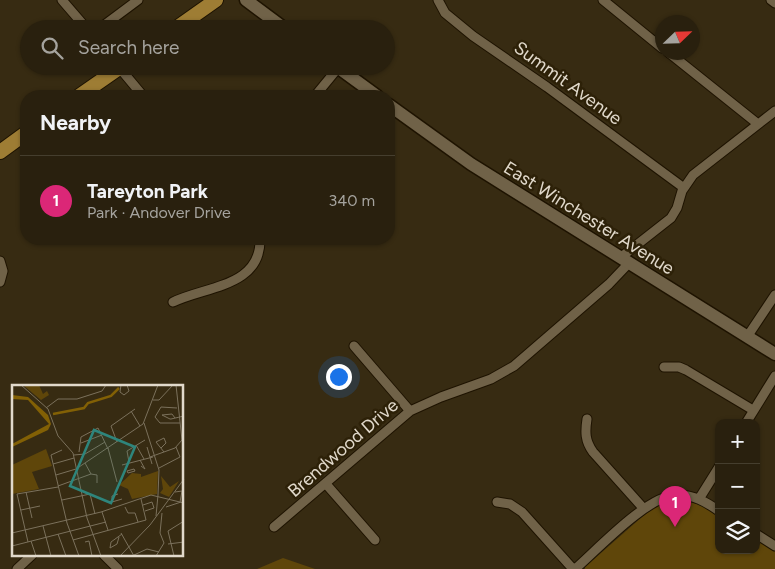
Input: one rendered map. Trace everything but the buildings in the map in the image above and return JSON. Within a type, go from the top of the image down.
[{"type":"main road","points":[[188,20],[216,0]]},
{"type":"main road","points":[[246,0],[273,20]]},
{"type":"main road","points":[[87,90],[109,75]]},
{"type":"main road","points":[[348,75],[369,90]]},
{"type":"main road","name":"East Winchester Avenue","points":[[395,109],[471,164],[775,354]]},
{"type":"main road","points":[[0,152],[20,137]]},
{"type":"street","points":[[62,0],[79,20]]},
{"type":"street","points":[[111,20],[138,0]]},
{"type":"street","name":"Summit Avenue","points":[[438,0],[445,13],[473,36],[684,188]]},
{"type":"street","points":[[602,0],[655,42]]},
{"type":"street","points":[[771,0],[775,3]]},
{"type":"street","points":[[678,60],[758,124]]},
{"type":"street","points":[[126,75],[138,90]]},
{"type":"street","points":[[320,90],[331,75]]},
{"type":"street","name":"Brendwood Drive","points":[[274,527],[410,411],[441,397],[491,380],[514,366],[594,297],[625,261],[671,218],[678,208],[684,188],[693,175],[775,111]]},
{"type":"street","points":[[173,302],[241,277],[251,269],[258,259],[259,245]]},
{"type":"street","points":[[0,261],[3,271],[0,282]]},
{"type":"street","points":[[746,337],[775,295]]},
{"type":"street","points":[[354,346],[410,411]]},
{"type":"street","points":[[664,368],[680,367],[754,410]]},
{"type":"street","points":[[748,419],[775,376]]},
{"type":"street","points":[[587,419],[585,430],[588,444],[593,452],[644,509]]},
{"type":"street","points":[[699,499],[715,473]]},
{"type":"street","points":[[326,484],[375,540]]},
{"type":"street","points":[[497,502],[510,504],[522,512],[574,569],[644,509],[661,498],[672,495],[688,496],[699,499],[716,509]]},
{"type":"street","points":[[760,537],[775,546]]},
{"type":"street","points":[[17,569],[31,556]]},
{"type":"street","points":[[105,556],[118,569]]},
{"type":"shaded area","points":[[673,500],[686,501],[715,513],[715,554],[760,554],[760,541],[775,550],[775,569],[585,569],[651,509],[662,502]]},
{"type":"shaded area","points":[[283,558],[315,569],[257,569]]},
{"type":"place","name":"Tareyton Park","points":[[675,527]]}]
